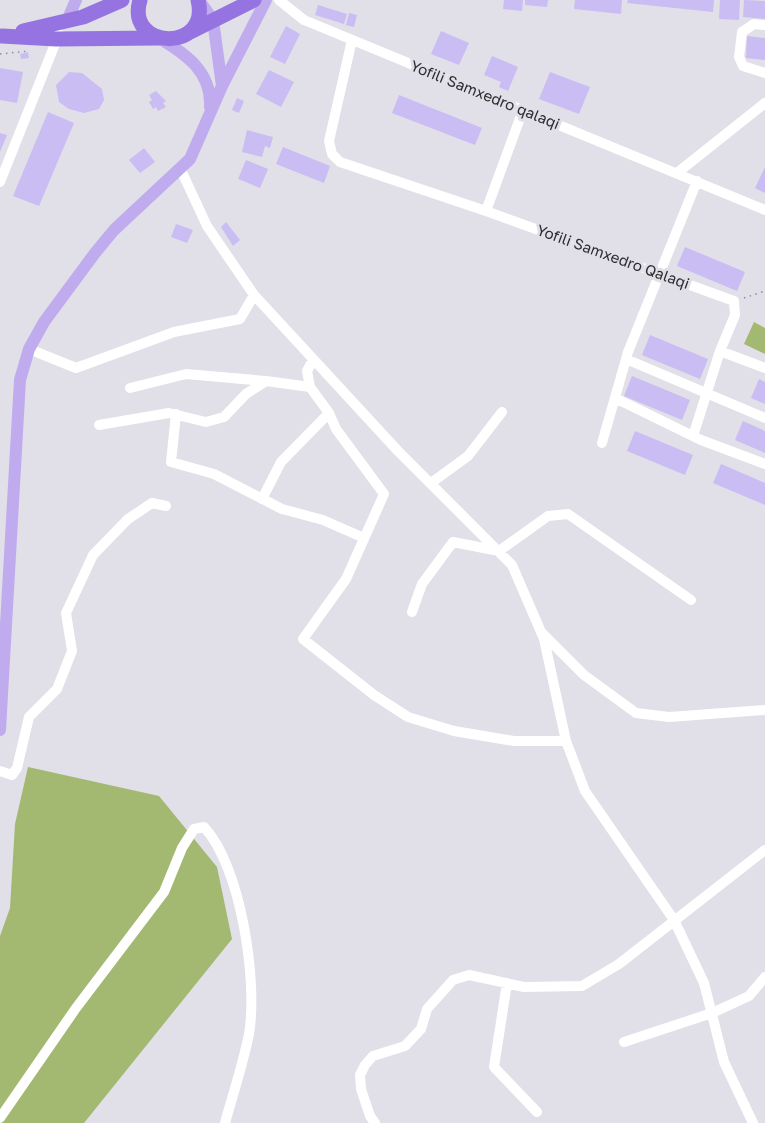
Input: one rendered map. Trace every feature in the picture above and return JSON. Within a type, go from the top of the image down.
[{"type":"highway","points":[[1,36],[67,21],[122,0]]},
{"type":"highway","points":[[140,0],[138,14],[141,23],[159,38]]},
{"type":"highway","points":[[191,29],[205,6],[254,0]]},
{"type":"highway","points":[[1,36],[168,40],[191,29],[205,6]]},
{"type":"main road","points":[[67,21],[76,0]]},
{"type":"main road","points":[[122,0],[141,23]]},
{"type":"main road","points":[[0,730],[3,634],[17,475],[21,380],[29,349],[44,322],[114,230],[181,170],[190,159],[209,113],[266,0]]},
{"type":"main road","points":[[205,6],[222,86]]},
{"type":"main road","points":[[159,38],[198,68],[208,85],[209,113]]},
{"type":"street","name":"Yofili Samxedro qalaqi","points":[[279,0],[304,20],[765,210]]},
{"type":"street","points":[[0,182],[56,39],[67,21]]},
{"type":"street","points":[[765,25],[754,24],[742,32],[739,57],[743,66],[765,74]]},
{"type":"street","name":"Yofili Samxedro Qalaqi","points":[[351,40],[328,141],[332,154],[340,162],[486,211],[735,304]]},
{"type":"street","points":[[677,173],[765,103]]},
{"type":"street","name":"Yofili Samxedro Qalaqi","points":[[486,211],[522,110]]},
{"type":"street","points":[[181,170],[207,226],[254,295],[313,360],[512,565],[540,631],[566,741],[585,791],[674,920],[704,983],[724,1062],[750,1122]]},
{"type":"street","name":"Yofili Samxedro qalaqi","points":[[602,443],[626,359],[697,182]]},
{"type":"street","points":[[29,349],[76,368],[174,332],[240,319],[254,295]]},
{"type":"street","points":[[693,436],[720,351],[735,315],[735,304]]},
{"type":"street","points":[[720,351],[765,368]]},
{"type":"street","points":[[626,359],[765,418]]},
{"type":"street","points":[[313,360],[307,371],[310,387],[329,413],[336,429],[384,494],[346,579],[303,639],[374,694],[408,717],[454,730],[514,741],[566,741]]},
{"type":"street","points":[[130,388],[186,374],[310,387]]},
{"type":"street","points":[[99,425],[138,416],[176,414],[206,422],[224,417],[246,394],[266,381]]},
{"type":"street","points":[[615,398],[693,436],[765,464]]},
{"type":"street","points":[[431,483],[468,456],[502,412]]},
{"type":"street","points":[[262,499],[281,462],[329,413]]},
{"type":"street","points":[[176,414],[171,462],[214,474],[282,509],[323,520],[364,538]]},
{"type":"street","points":[[0,771],[12,775],[17,768],[29,717],[57,689],[72,651],[66,613],[93,555],[128,519],[152,503],[166,506]]},
{"type":"street","points":[[412,612],[422,584],[453,543],[499,551],[549,516],[568,513],[691,600]]},
{"type":"street","points":[[540,631],[584,675],[636,713],[669,717],[765,710]]},
{"type":"street","points":[[0,1118],[76,1008],[164,892],[182,848],[194,829],[204,827],[212,836],[229,870],[249,947],[249,1032],[225,1123]]},
{"type":"street","points":[[375,1123],[370,1116],[361,1089],[360,1075],[373,1056],[405,1046],[422,1029],[427,1009],[453,980],[469,975],[524,987],[582,986],[619,964],[765,850]]},
{"type":"street","points":[[624,1042],[712,1013],[749,996],[765,977]]},
{"type":"street","points":[[507,983],[494,1067],[537,1113]]},
{"type":"path","points":[[0,54],[32,50]]},
{"type":"path","points":[[735,304],[765,291]]},
{"type":"green space","points":[[754,322],[765,328],[765,354],[744,344]]},
{"type":"green space","points":[[28,767],[159,796],[217,867],[232,939],[84,1123],[0,1123],[0,936],[10,908],[15,824]]},
{"type":"building","points":[[504,0],[523,0],[522,11],[503,9]]},
{"type":"building","points":[[525,0],[548,0],[547,7],[525,5]]},
{"type":"building","points":[[575,0],[622,0],[621,14],[574,9]]},
{"type":"building","points":[[628,0],[714,0],[713,12],[627,3]]},
{"type":"building","points":[[720,0],[740,0],[739,20],[719,19]]},
{"type":"building","points":[[744,0],[765,1],[765,19],[743,17]]},
{"type":"building","points":[[318,5],[347,14],[344,24],[315,15]]},
{"type":"building","points":[[349,13],[357,15],[354,27],[346,25]]},
{"type":"building","points":[[286,26],[300,34],[285,64],[270,57]]},
{"type":"building","points":[[441,31],[469,43],[459,65],[431,54]]},
{"type":"building","points":[[747,36],[765,38],[765,60],[746,58]]},
{"type":"building","points":[[28,52],[29,58],[21,59],[20,54]]},
{"type":"building","points":[[492,56],[518,67],[508,91],[499,87],[501,82],[484,75]]},
{"type":"building","points":[[0,68],[23,72],[17,103],[0,100]]},
{"type":"building","points":[[269,70],[294,82],[281,107],[256,94]]},
{"type":"building","points":[[69,72],[82,73],[102,89],[104,100],[99,109],[84,113],[69,109],[59,102],[56,85]]},
{"type":"building","points":[[550,72],[590,87],[579,114],[539,99]]},
{"type":"building","points":[[156,91],[166,101],[163,103],[166,107],[158,111],[156,107],[153,109],[149,102],[152,100],[149,95]]},
{"type":"building","points":[[399,95],[482,128],[475,145],[392,113]]},
{"type":"building","points":[[237,98],[244,101],[239,113],[232,110]]},
{"type":"building","points":[[48,112],[74,123],[39,206],[13,196]]},
{"type":"building","points":[[247,130],[273,137],[270,148],[265,146],[262,157],[242,152]]},
{"type":"building","points":[[0,133],[7,135],[0,152]]},
{"type":"building","points":[[283,147],[330,166],[324,183],[276,164]]},
{"type":"building","points":[[144,148],[155,162],[140,173],[129,160]]},
{"type":"building","points":[[246,160],[268,169],[260,188],[238,179]]},
{"type":"building","points":[[765,167],[765,193],[755,188]]},
{"type":"building","points":[[226,222],[240,240],[233,246],[221,227]]},
{"type":"building","points":[[176,224],[193,230],[187,243],[171,237]]},
{"type":"building","points":[[685,247],[745,272],[737,291],[677,266]]},
{"type":"building","points":[[650,335],[708,359],[700,379],[642,355]]},
{"type":"building","points":[[632,376],[690,400],[682,420],[624,396]]},
{"type":"building","points":[[759,379],[765,382],[765,404],[751,398]]},
{"type":"building","points":[[743,421],[765,431],[765,453],[735,440]]},
{"type":"building","points":[[635,431],[693,455],[685,475],[627,451]]},
{"type":"building","points":[[721,464],[765,483],[765,505],[713,483]]}]
